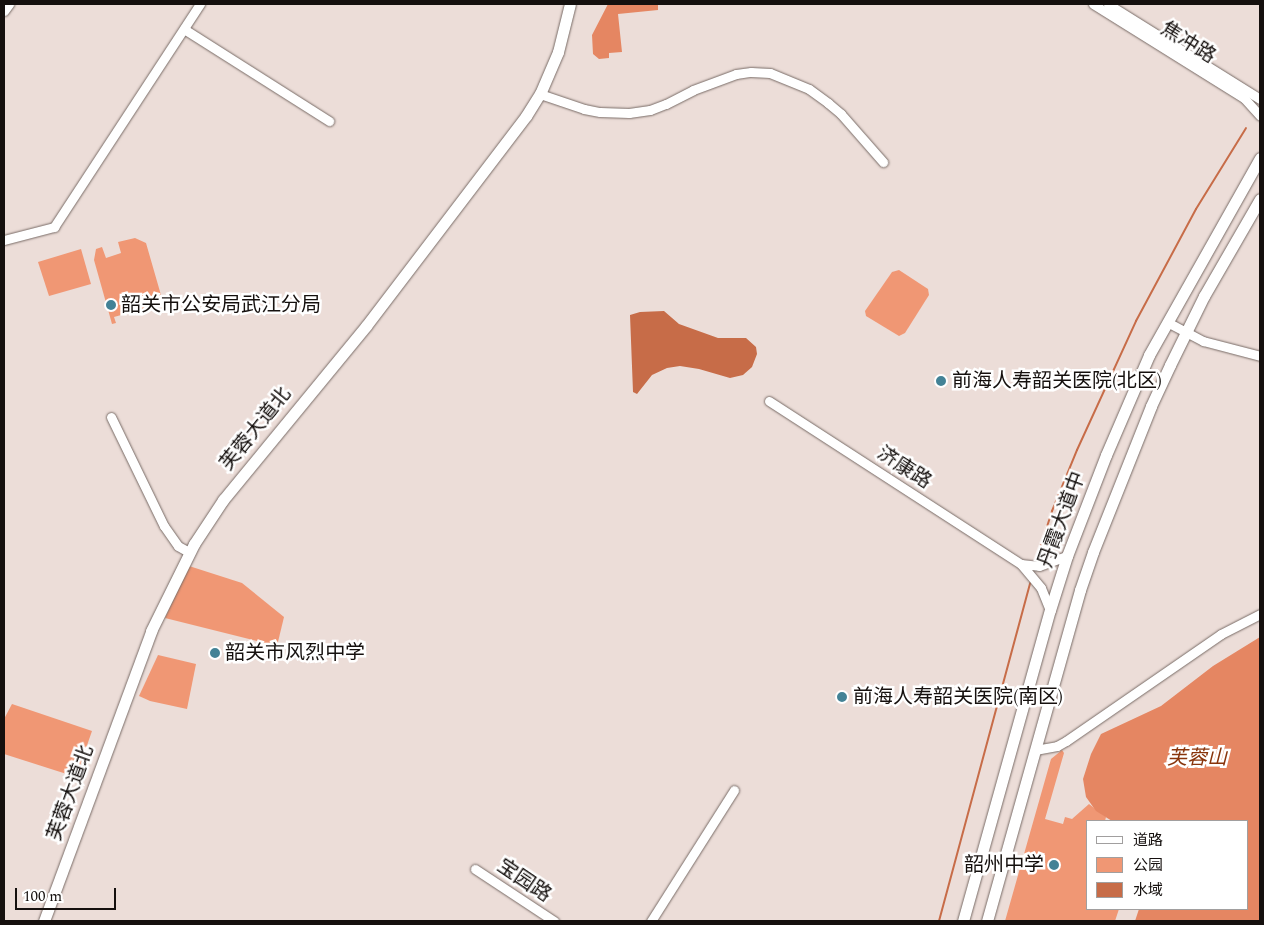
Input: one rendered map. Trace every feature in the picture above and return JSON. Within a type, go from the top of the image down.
[{"type":"main road","name":"芙蓉大道北","points":[[44,921],[151,630],[189,552],[223,500],[366,326],[526,116],[540,94],[558,52],[570,4]]},
{"type":"main road","name":"丹霞大道中","points":[[963,921],[1050,610],[1067,556],[1129,397],[1166,322],[1260,158]]},
{"type":"main road","name":"丹霞大道中","points":[[987,921],[1080,590],[1093,552],[1151,406],[1208,289],[1260,199]]},
{"type":"street","points":[[4,11],[9,4]]},
{"type":"street","points":[[4,240],[54,227],[200,4]]},
{"type":"street","name":"焦冲路","points":[[1093,4],[1244,98],[1260,116]]},
{"type":"street","name":"焦冲路","points":[[1108,4],[1260,99]]},
{"type":"street","points":[[184,29],[329,120]]},
{"type":"street","points":[[540,94],[584,109],[600,112],[629,113],[650,110],[736,74],[752,72],[770,73],[809,89],[828,103],[841,114],[883,162]]},
{"type":"street","points":[[1166,322],[1203,341],[1260,356]]},
{"type":"street","name":"济康路","points":[[769,401],[1021,564],[1041,588],[1050,610]]},
{"type":"street","points":[[111,417],[164,526],[178,546],[189,552]]},
{"type":"street","points":[[1021,564],[1039,566],[1067,556]]},
{"type":"street","points":[[1035,750],[1057,746],[1066,741],[1175,668],[1221,634],[1260,614]]},
{"type":"street","points":[[652,921],[734,790]]},
{"type":"street","name":"宝园路","points":[[475,869],[554,921]]},
{"type":"green space","points":[[608,4],[658,4],[658,10],[618,14],[622,52],[609,53],[609,58],[599,59],[593,54],[592,35]]},
{"type":"green space","points":[[135,238],[146,243],[165,309],[162,310],[160,304],[114,317],[116,323],[112,324],[94,260],[96,249],[102,247],[106,258],[121,253],[118,242]]},
{"type":"green space","points":[[81,249],[91,284],[49,296],[38,262]]},
{"type":"green space","points":[[899,270],[928,289],[929,295],[905,333],[899,336],[866,316],[865,311],[892,272]]},
{"type":"green space","points":[[189,566],[242,583],[284,617],[277,646],[165,618]]},
{"type":"green space","name":"芙蓉山","points":[[1260,637],[1260,921],[1135,921],[1139,910],[1249,910],[1249,820],[1110,820],[1096,811],[1086,797],[1083,779],[1091,754],[1101,734],[1161,706],[1213,666]]},
{"type":"green space","points":[[158,655],[196,664],[187,709],[150,701],[139,696]]},
{"type":"green space","points":[[12,704],[92,731],[76,777],[4,754],[4,719]]},
{"type":"green space","name":"韶州中学","points":[[1062,750],[1064,753],[1045,819],[1063,824],[1065,817],[1072,819],[1089,804],[1106,817],[1105,820],[1086,820],[1086,910],[1119,910],[1115,921],[1005,921],[1051,759]]},
{"type":"water","points":[[664,311],[679,324],[718,338],[746,338],[756,347],[757,354],[752,367],[743,375],[730,378],[699,369],[680,366],[667,368],[652,375],[637,394],[633,392],[630,315],[640,312]]},
{"type":"waterway","points":[[1039,552],[1052,511],[1077,450],[1136,321],[1196,209],[1246,128]]},
{"type":"waterway","points":[[939,921],[1030,583]]},
{"type":"place","name":"韶关市公安局武江分局","points":[[111,305]]},
{"type":"place","name":"前海人寿韶关医院(北区)","points":[[941,381]]},
{"type":"place","name":"韶关市风烈中学","points":[[215,653]]},
{"type":"place","name":"前海人寿韶关医院(南区)","points":[[842,697]]},
{"type":"place","name":"韶州中学","points":[[1054,865]]}]
